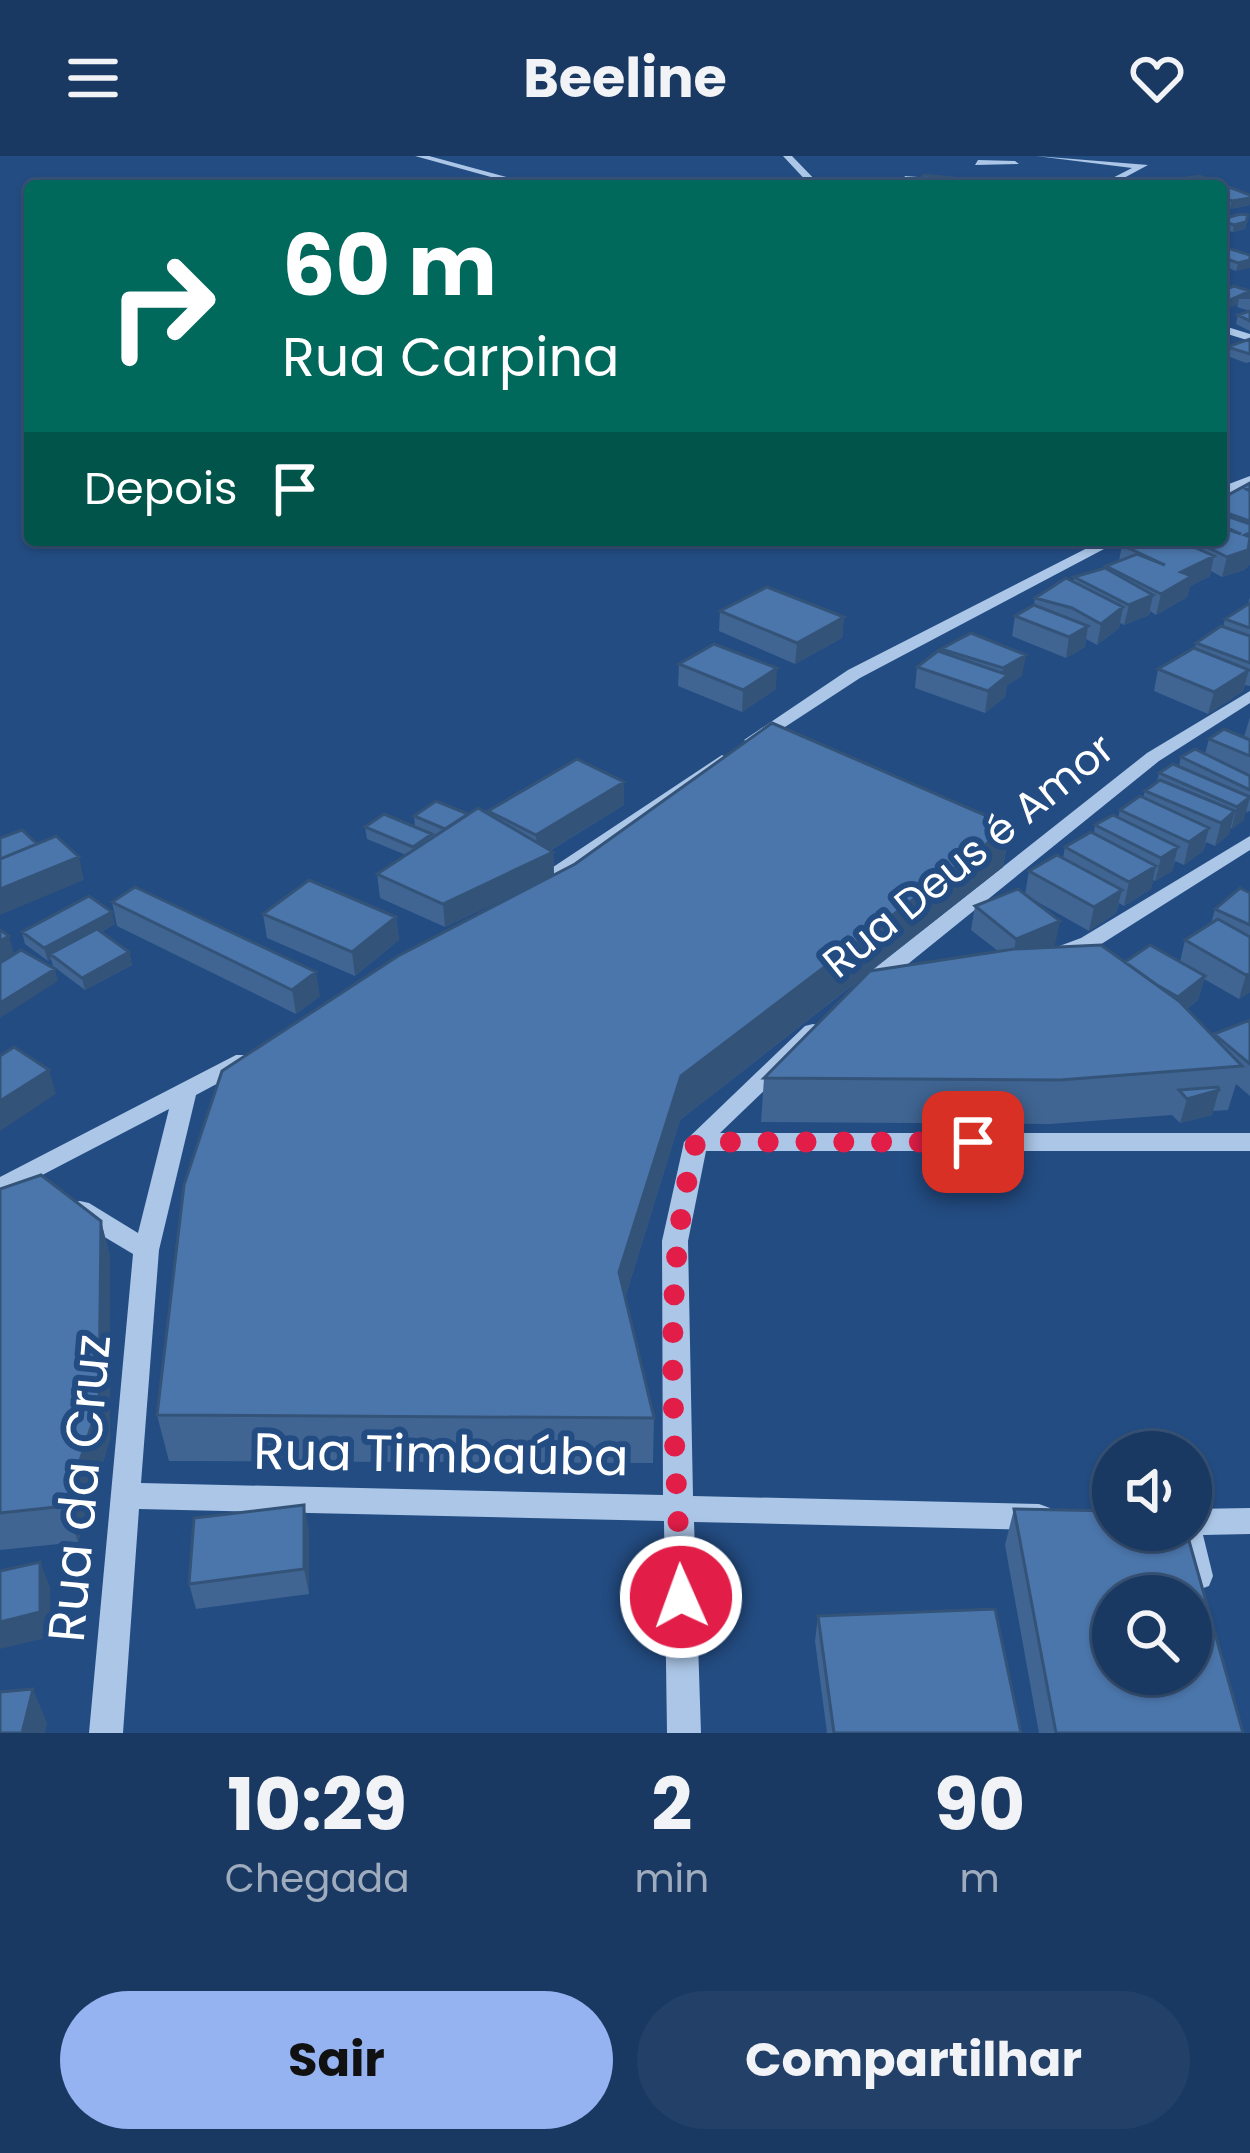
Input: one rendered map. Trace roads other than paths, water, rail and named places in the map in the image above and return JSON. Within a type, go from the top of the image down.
[{"type":"street","points":[[419,156],[512,180]]},
{"type":"street","points":[[787,156],[810,180]]},
{"type":"street","points":[[1040,156],[1143,166]]},
{"type":"street","points":[[1114,180],[1154,156]]},
{"type":"street","points":[[978,163],[1016,160]]},
{"type":"street","points":[[933,176],[986,180]]},
{"type":"street","points":[[904,179],[917,180]]},
{"type":"street","points":[[506,906],[854,674],[1102,546]]},
{"type":"street","name":"Rua Deus é Amor","points":[[696,1142],[846,1003],[1153,757],[1250,696]]},
{"type":"street","points":[[1036,963],[1088,943],[1250,842]]},
{"type":"street","points":[[846,1003],[899,993]]},
{"type":"street","points":[[45,1189],[185,1093],[263,1049]]},
{"type":"street","name":"Rua da Cruz","points":[[106,1733],[146,1250],[185,1093]]},
{"type":"street","points":[[684,1733],[675,1258],[684,1187],[696,1142],[1250,1142]]},
{"type":"street","points":[[0,1188],[45,1189],[146,1250]]},
{"type":"street","name":"Rua Timbaúba","points":[[128,1496],[1067,1518]]},
{"type":"street","points":[[1212,1522],[1250,1521]]}]
